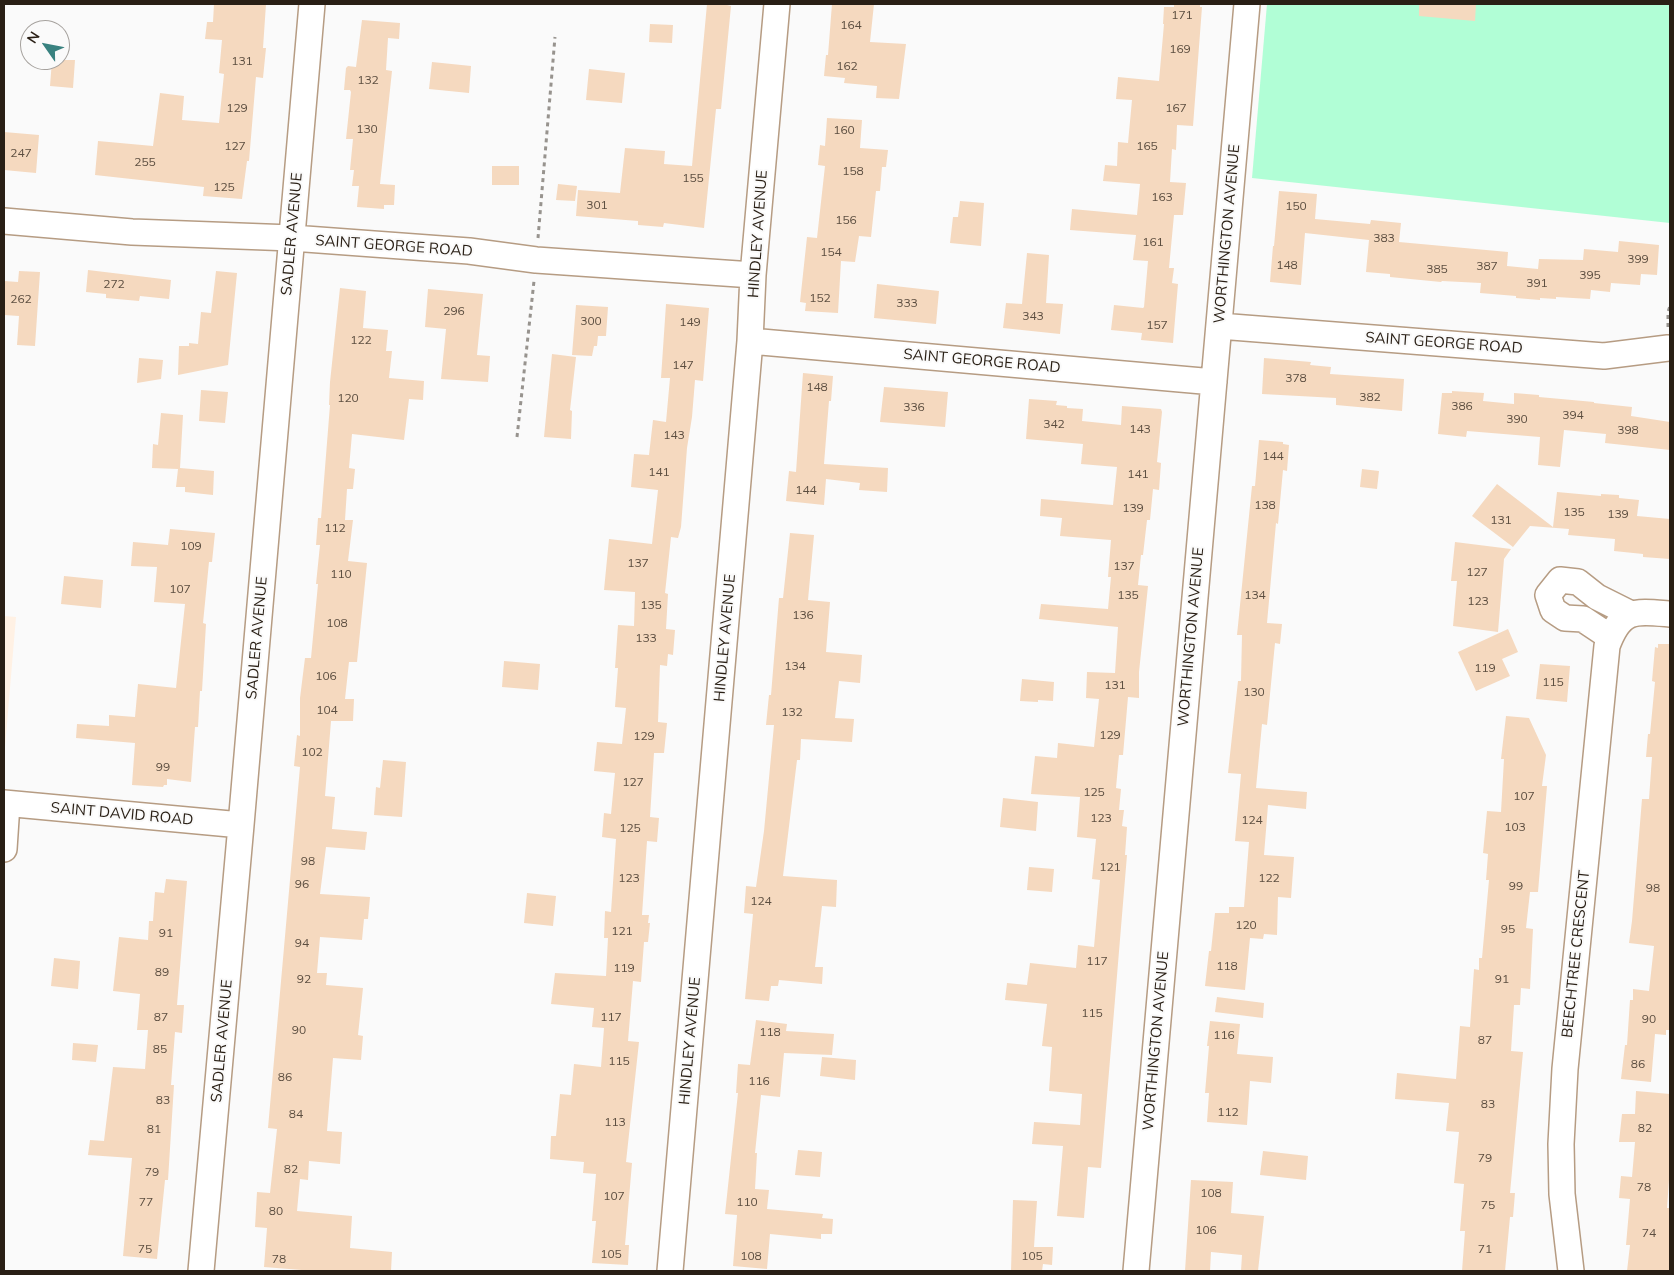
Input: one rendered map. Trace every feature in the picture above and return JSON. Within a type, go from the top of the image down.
[{"type":"street","name":"SADLER AVENUE","points":[[201,1271],[312,4]]},
{"type":"street","name":"HINDLEY AVENUE","points":[[670,1271],[777,4]]},
{"type":"street","name":"WORTHINGTON AVENUE","points":[[1136,1271],[1248,4]]},
{"type":"street","name":"SAINT GEORGE ROAD","points":[[4,221],[132,232],[292,238],[469,251],[536,260],[753,275]]},
{"type":"street","name":"SAINT GEORGE ROAD","points":[[1219,326],[1604,356],[1668,348]]},
{"type":"street","name":"SAINT GEORGE ROAD","points":[[750,341],[1214,382]]},
{"type":"street","points":[[1610,637],[1583,619],[1565,618],[1553,610],[1548,595],[1560,580],[1578,582],[1596,597],[1631,614],[1642,611],[1670,614]]},
{"type":"street","name":"BEECHTREE CRESCENT","points":[[1571,1271],[1562,1194],[1561,1144],[1565,1069],[1607,646],[1613,629],[1621,620],[1631,614]]},
{"type":"street","name":"SAINT DAVID ROAD","points":[[6,804],[241,825]]},
{"type":"street","points":[[4,849],[6,804]]},
{"type":"shaded area","points":[[4,616],[16,617],[4,759]]},
{"type":"green space","points":[[1267,4],[1670,4],[1670,223],[1252,178]]},
{"type":"building","points":[[214,4],[266,4],[263,48],[266,48],[263,78],[256,77],[249,161],[247,161],[242,199],[203,196],[204,187],[95,175],[98,141],[153,146],[160,93],[184,96],[182,120],[219,123],[224,74],[219,73],[222,40],[205,39],[207,22],[213,22]]},
{"type":"building","points":[[707,4],[731,6],[721,109],[716,109],[704,228],[664,223],[663,227],[638,225],[638,221],[576,216],[578,190],[620,193],[625,148],[665,151],[664,164],[692,166]]},
{"type":"building","points":[[832,4],[874,4],[870,42],[906,44],[899,99],[876,98],[877,86],[844,83],[845,78],[824,76],[826,55],[828,55]]},
{"type":"building","points":[[1174,4],[1200,4],[1200,7],[1202,7],[1193,126],[1177,125],[1176,150],[1172,149],[1170,182],[1186,183],[1183,215],[1174,215],[1169,268],[1174,268],[1172,283],[1178,284],[1173,343],[1141,340],[1142,333],[1111,330],[1114,305],[1144,307],[1148,261],[1133,260],[1136,235],[1070,230],[1072,209],[1137,215],[1140,184],[1103,181],[1105,165],[1117,166],[1118,142],[1128,143],[1132,100],[1116,99],[1118,77],[1159,81],[1164,7],[1174,7]]},
{"type":"building","points":[[1419,4],[1476,4],[1475,21],[1419,16]]},
{"type":"building","points":[[362,20],[400,23],[399,39],[388,38],[386,70],[392,71],[380,184],[395,185],[394,205],[384,205],[384,209],[357,207],[359,186],[352,186],[354,170],[350,170],[353,139],[346,139],[351,92],[350,90],[344,90],[346,68],[348,66],[356,67]]},
{"type":"building","points":[[650,24],[673,25],[672,43],[649,42]]},
{"type":"building","points":[[70,60],[75,60],[73,88],[50,86],[51,70],[70,70]]},
{"type":"building","points":[[432,62],[471,66],[469,93],[429,89]]},
{"type":"building","points":[[589,69],[625,73],[622,103],[586,100]]},
{"type":"building","points":[[827,118],[862,120],[860,148],[888,150],[886,167],[882,167],[880,191],[876,191],[871,237],[859,236],[855,262],[841,261],[838,313],[805,311],[806,303],[800,302],[807,237],[817,238],[825,166],[818,165],[820,145],[825,146]]},
{"type":"building","points":[[4,132],[39,135],[36,173],[4,170]]},
{"type":"building","points":[[492,166],[519,166],[519,185],[492,185]]},
{"type":"building","points":[[558,184],[577,186],[575,201],[556,200]]},
{"type":"building","points":[[1279,191],[1317,194],[1315,219],[1370,224],[1371,220],[1401,223],[1399,242],[1508,252],[1507,266],[1538,269],[1539,259],[1583,260],[1584,249],[1618,252],[1619,241],[1659,245],[1657,275],[1641,274],[1640,285],[1611,283],[1610,292],[1591,290],[1590,299],[1556,297],[1556,299],[1540,298],[1540,300],[1516,298],[1516,296],[1480,293],[1481,283],[1441,282],[1390,277],[1390,274],[1366,272],[1369,240],[1305,233],[1301,285],[1270,282]]},
{"type":"building","points":[[960,201],[984,203],[981,246],[950,243],[953,217],[958,217]]},
{"type":"building","points":[[1027,253],[1049,255],[1046,303],[1063,304],[1060,334],[1003,328],[1006,303],[1022,304]]},
{"type":"building","points":[[88,270],[171,280],[169,299],[140,296],[139,301],[106,298],[106,294],[86,292]]},
{"type":"building","points":[[19,271],[40,272],[35,346],[17,345],[19,316],[4,315],[4,281],[18,282]]},
{"type":"building","points":[[216,271],[237,273],[228,365],[178,375],[179,346],[189,346],[189,343],[198,344],[201,312],[211,313]]},
{"type":"building","points":[[877,284],[939,291],[936,324],[874,318]]},
{"type":"building","points":[[340,288],[366,291],[363,328],[388,330],[386,351],[392,351],[389,378],[424,381],[423,400],[409,399],[404,440],[352,434],[349,468],[355,469],[353,489],[347,489],[345,520],[353,520],[348,561],[367,563],[357,662],[349,662],[345,699],[354,699],[353,721],[331,721],[325,796],[335,797],[332,829],[367,832],[365,850],[326,847],[320,894],[370,897],[368,919],[364,919],[362,940],[320,937],[317,973],[327,973],[326,985],[363,988],[358,1035],[363,1036],[361,1060],[333,1058],[327,1131],[342,1132],[340,1164],[309,1161],[308,1180],[300,1179],[297,1211],[352,1216],[350,1248],[392,1252],[391,1271],[314,1271],[264,1267],[267,1228],[255,1227],[257,1192],[270,1193],[277,1129],[268,1128],[300,767],[294,766],[297,735],[300,736],[300,698],[305,658],[311,658],[320,545],[316,545],[318,518],[321,518],[330,405],[330,382]]},
{"type":"building","points":[[428,289],[483,294],[477,355],[490,356],[488,382],[441,379],[446,329],[425,327]]},
{"type":"building","points":[[666,304],[709,308],[703,381],[695,380],[687,448],[681,527],[678,538],[671,537],[665,593],[668,594],[666,629],[675,630],[673,655],[668,654],[667,666],[660,665],[658,722],[667,723],[664,753],[654,753],[650,817],[659,818],[657,842],[647,841],[642,915],[649,915],[648,923],[650,923],[648,942],[644,942],[641,982],[633,981],[628,1041],[639,1042],[626,1162],[632,1163],[625,1245],[629,1245],[628,1265],[592,1263],[596,1221],[592,1221],[596,1174],[583,1173],[584,1162],[550,1159],[551,1136],[556,1136],[560,1094],[571,1095],[574,1064],[601,1067],[604,1028],[592,1027],[594,1008],[551,1004],[555,973],[606,976],[608,938],[604,938],[605,911],[611,912],[616,839],[602,837],[604,813],[611,814],[615,773],[594,771],[597,742],[622,744],[626,708],[615,707],[618,668],[615,668],[618,625],[634,626],[635,592],[604,590],[609,539],[652,544],[658,490],[631,487],[634,454],[649,455],[653,420],[666,422],[670,378],[661,378]]},
{"type":"building","points":[[576,305],[608,307],[606,336],[598,336],[597,346],[594,346],[592,356],[572,355]]},
{"type":"building","points":[[552,354],[576,357],[570,410],[572,411],[571,439],[544,437]]},
{"type":"building","points":[[139,358],[163,360],[161,379],[137,383]]},
{"type":"building","points":[[1264,358],[1311,362],[1310,365],[1331,367],[1330,374],[1404,379],[1402,411],[1336,405],[1336,398],[1262,394]]},
{"type":"building","points":[[803,373],[833,376],[824,464],[888,468],[887,492],[859,490],[860,483],[826,479],[824,505],[786,501],[789,471],[796,472]]},
{"type":"building","points":[[884,387],[948,392],[945,427],[880,422]]},
{"type":"building","points":[[201,390],[228,392],[225,423],[199,421]]},
{"type":"building","points":[[1452,391],[1484,393],[1483,401],[1514,404],[1514,393],[1632,407],[1631,416],[1670,422],[1670,450],[1605,443],[1606,434],[1564,430],[1560,467],[1538,465],[1540,437],[1467,431],[1466,437],[1438,434],[1442,393],[1452,393]]},
{"type":"building","points":[[1029,399],[1057,401],[1056,405],[1083,409],[1082,421],[1121,425],[1122,406],[1161,409],[1162,412],[1157,462],[1161,463],[1159,490],[1153,489],[1150,520],[1147,520],[1138,585],[1148,586],[1139,672],[1139,698],[1128,697],[1123,755],[1119,755],[1116,788],[1121,789],[1119,810],[1124,810],[1122,826],[1127,827],[1125,855],[1127,855],[1101,1168],[1088,1167],[1084,1218],[1057,1216],[1063,1146],[1032,1144],[1034,1122],[1080,1125],[1082,1094],[1049,1091],[1052,1047],[1042,1046],[1047,1004],[1005,1000],[1007,983],[1027,985],[1030,963],[1076,968],[1078,945],[1094,947],[1100,880],[1092,879],[1096,839],[1077,837],[1080,797],[1031,794],[1035,756],[1057,758],[1058,743],[1094,747],[1099,699],[1086,698],[1087,672],[1115,673],[1118,627],[1039,619],[1041,604],[1108,609],[1111,577],[1108,577],[1111,540],[1060,536],[1062,518],[1040,516],[1041,499],[1113,505],[1117,467],[1081,464],[1083,444],[1026,439]]},
{"type":"building","points":[[161,413],[183,415],[180,468],[214,471],[213,495],[185,492],[185,487],[176,487],[178,469],[152,468],[153,444],[158,445]]},
{"type":"building","points":[[1259,440],[1283,442],[1283,444],[1289,445],[1287,471],[1283,470],[1278,524],[1276,523],[1267,623],[1282,624],[1280,644],[1275,643],[1267,725],[1262,724],[1256,788],[1307,792],[1306,809],[1268,805],[1264,855],[1294,857],[1291,898],[1278,897],[1277,935],[1264,934],[1263,939],[1250,938],[1245,990],[1205,986],[1215,913],[1229,913],[1229,907],[1244,907],[1249,842],[1235,841],[1241,774],[1228,773],[1238,681],[1241,681],[1242,635],[1237,635],[1252,486],[1255,486]]},
{"type":"building","points":[[1362,469],[1379,471],[1377,489],[1360,487]]},
{"type":"building","points":[[1497,484],[1553,527],[1557,492],[1601,496],[1601,494],[1619,495],[1619,498],[1639,500],[1637,516],[1670,519],[1670,559],[1643,557],[1643,554],[1614,551],[1615,539],[1568,535],[1569,529],[1530,526],[1513,547],[1472,516]]},
{"type":"building","points":[[170,529],[215,533],[212,562],[209,562],[203,623],[206,624],[202,691],[200,691],[198,727],[195,727],[191,782],[167,779],[167,785],[163,787],[132,785],[135,743],[76,738],[77,724],[109,726],[109,715],[135,717],[138,684],[176,688],[185,604],[154,602],[157,567],[131,566],[133,542],[168,545]]},
{"type":"building","points":[[790,533],[814,535],[808,600],[830,602],[826,652],[862,655],[860,683],[839,681],[835,718],[854,719],[852,742],[801,739],[800,760],[797,760],[783,876],[837,880],[836,907],[822,906],[815,967],[823,967],[822,984],[779,980],[778,986],[771,986],[769,1001],[745,999],[753,914],[744,913],[746,886],[756,887],[764,831],[774,725],[766,725],[769,695],[771,695],[779,598],[783,598]]},
{"type":"building","points":[[1455,542],[1511,549],[1504,559],[1498,632],[1453,626],[1457,581],[1451,581]]},
{"type":"building","points":[[64,576],[103,580],[101,608],[61,604]]},
{"type":"building","points":[[1508,629],[1518,652],[1502,659],[1510,676],[1476,691],[1458,652]]},
{"type":"building","points":[[1658,644],[1670,644],[1670,1030],[1666,1030],[1666,1035],[1655,1034],[1651,1082],[1621,1079],[1625,1045],[1627,1045],[1630,1000],[1633,1000],[1633,989],[1649,991],[1654,946],[1629,943],[1642,799],[1649,799],[1652,757],[1646,757],[1655,682],[1652,681],[1655,647],[1658,648]]},
{"type":"building","points":[[504,661],[540,664],[538,690],[502,687]]},
{"type":"building","points":[[1540,664],[1570,666],[1567,702],[1536,699]]},
{"type":"building","points":[[1022,679],[1054,682],[1053,701],[1020,701]]},
{"type":"building","points":[[1506,716],[1529,718],[1546,755],[1542,786],[1547,786],[1538,892],[1530,892],[1526,928],[1533,929],[1530,989],[1521,988],[1520,1005],[1514,1005],[1511,1051],[1523,1052],[1510,1193],[1515,1193],[1513,1217],[1510,1217],[1505,1271],[1462,1271],[1465,1231],[1460,1231],[1464,1184],[1454,1183],[1459,1132],[1446,1131],[1449,1103],[1395,1099],[1397,1073],[1456,1079],[1460,1026],[1470,1027],[1474,969],[1479,970],[1479,958],[1482,958],[1489,880],[1486,880],[1488,854],[1483,853],[1487,811],[1501,812],[1504,759],[1501,759]]},
{"type":"building","points":[[383,760],[406,762],[402,817],[374,815],[376,787],[380,788]]},
{"type":"building","points":[[1003,798],[1038,802],[1036,831],[1000,827]]},
{"type":"building","points":[[1029,867],[1054,869],[1052,892],[1027,890]]},
{"type":"building","points":[[166,879],[187,881],[177,1005],[184,1005],[182,1033],[175,1032],[171,1085],[174,1085],[168,1180],[165,1180],[157,1259],[123,1256],[132,1158],[88,1155],[90,1140],[104,1141],[113,1067],[145,1069],[148,1030],[137,1030],[140,994],[113,991],[119,937],[148,940],[149,921],[153,921],[155,892],[164,893]]},
{"type":"building","points":[[527,893],[556,896],[553,926],[524,923]]},
{"type":"building","points":[[54,958],[80,961],[78,989],[51,986]]},
{"type":"building","points":[[1217,997],[1264,1003],[1263,1018],[1215,1012]]},
{"type":"building","points":[[756,1020],[787,1024],[786,1031],[834,1034],[832,1055],[784,1053],[780,1097],[761,1095],[755,1153],[757,1153],[755,1189],[769,1190],[767,1209],[823,1214],[822,1218],[833,1219],[832,1234],[821,1234],[821,1239],[770,1234],[767,1269],[733,1266],[737,1215],[725,1214],[738,1093],[736,1093],[738,1064],[750,1065]]},
{"type":"building","points":[[1210,1021],[1240,1024],[1237,1054],[1273,1057],[1271,1083],[1250,1081],[1247,1125],[1207,1122],[1209,1093],[1205,1093]]},
{"type":"building","points":[[73,1043],[98,1045],[96,1062],[72,1060]]},
{"type":"building","points":[[822,1057],[856,1060],[855,1080],[820,1076]]},
{"type":"building","points":[[1636,1091],[1670,1094],[1670,1166],[1667,1208],[1670,1208],[1670,1271],[1627,1271],[1630,1245],[1626,1245],[1630,1199],[1619,1198],[1621,1176],[1632,1177],[1635,1142],[1619,1142],[1622,1114],[1635,1114]]},
{"type":"building","points":[[798,1150],[822,1152],[820,1177],[795,1175]]},
{"type":"building","points":[[1263,1151],[1308,1156],[1306,1180],[1260,1175]]},
{"type":"building","points":[[1191,1180],[1233,1182],[1231,1213],[1264,1216],[1258,1271],[1241,1271],[1242,1255],[1211,1252],[1210,1271],[1185,1271]]},
{"type":"building","points":[[1013,1200],[1037,1201],[1034,1247],[1053,1247],[1052,1265],[1043,1264],[1042,1271],[1011,1271]]}]
